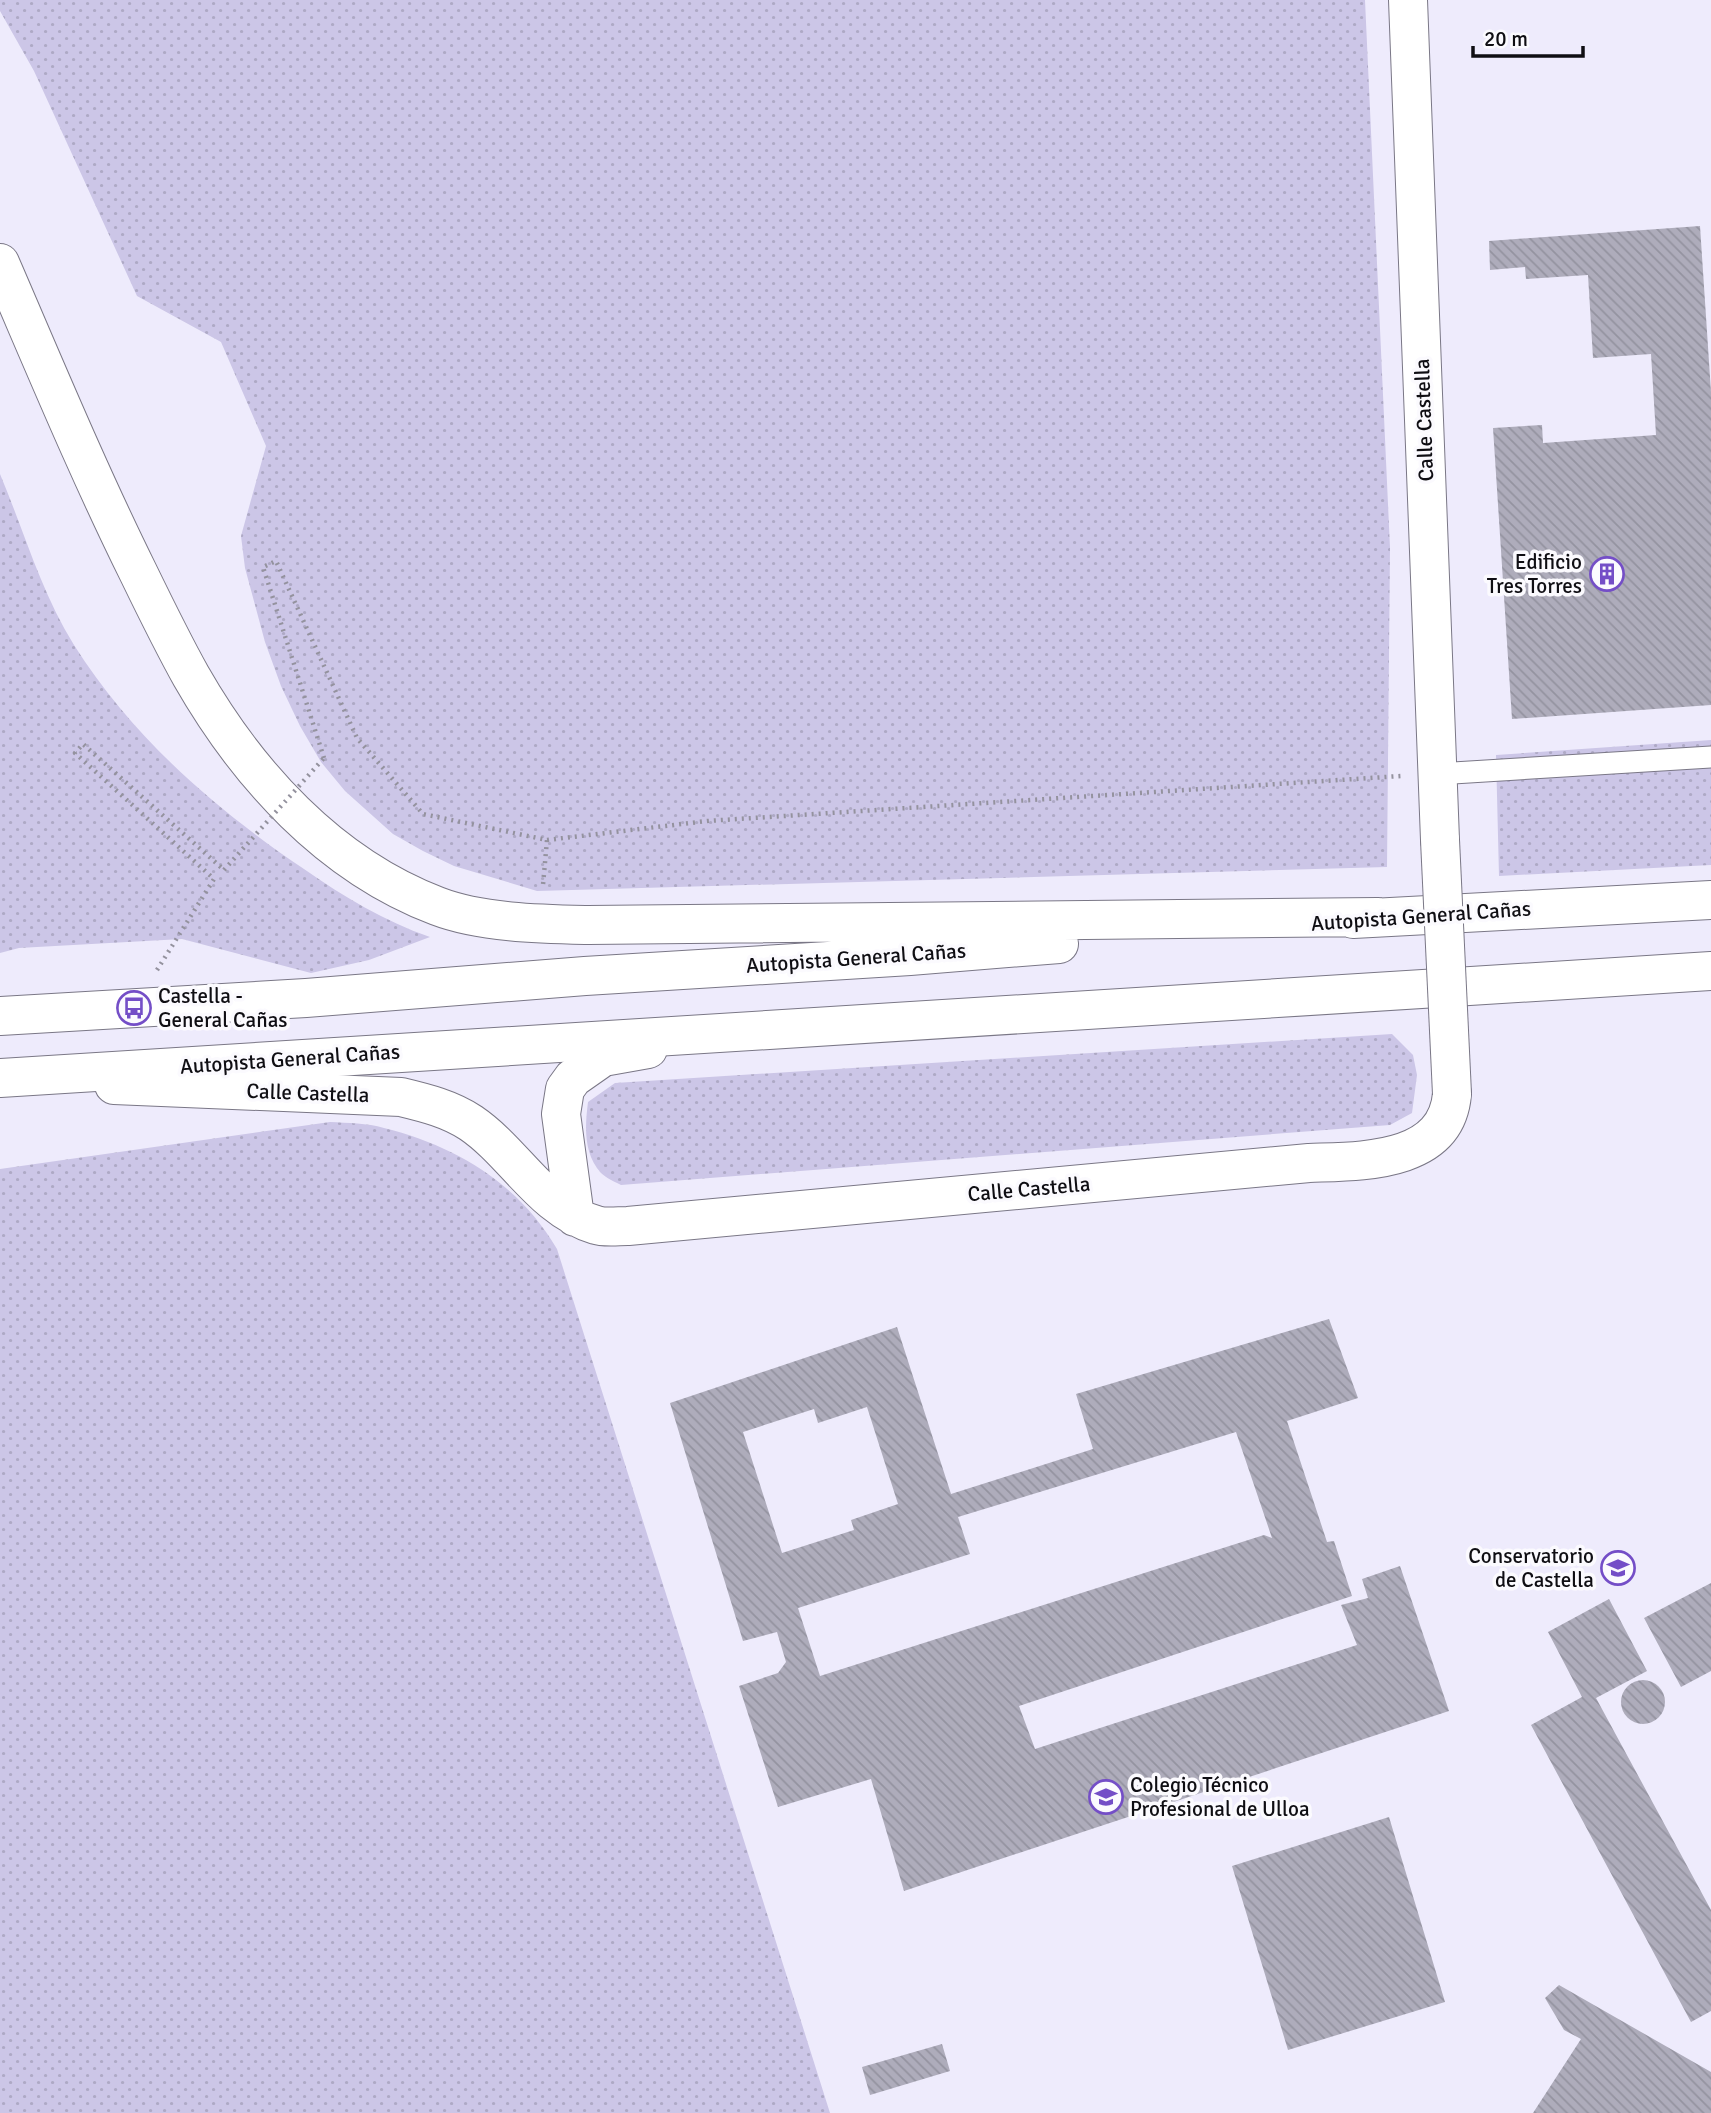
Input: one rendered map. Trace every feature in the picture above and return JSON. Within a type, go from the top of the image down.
[{"type":"main road","name":"Calle Castella","points":[[0,1079],[401,1097],[442,1107],[472,1124],[541,1190],[575,1217],[598,1226],[628,1226],[1281,1166],[1376,1160],[1416,1147],[1430,1137],[1441,1125],[1451,1107],[1452,1094],[1437,774],[1408,0]]},
{"type":"main road","points":[[0,263],[108,513],[177,650],[229,736],[260,776],[312,828],[369,873],[439,907],[467,914],[539,924],[589,925],[1378,917]]},
{"type":"main road","name":"Autopista General Cañas","points":[[0,1016],[306,998],[585,975],[910,956],[1378,917],[1711,901]]},
{"type":"main road","name":"Autopista General Cañas","points":[[0,1079],[1711,971]]},
{"type":"main road","points":[[575,1217],[561,1114],[565,1089],[573,1078],[603,1058],[759,1030]]},
{"type":"lane","points":[[1437,774],[1711,757]]},
{"type":"path","points":[[134,1008],[214,879],[75,753],[83,744],[224,870],[324,758],[263,567],[276,561],[357,738],[423,814],[547,840],[707,821],[1437,774]]},
{"type":"path","points":[[539,924],[547,840]]},
{"type":"shaded area","points":[[0,0],[1365,0],[1390,548],[1387,867],[537,891],[454,866],[393,834],[345,791],[321,762],[281,686],[265,642],[245,568],[241,536],[266,446],[221,342],[137,296],[34,71],[0,11]]},
{"type":"shaded area","points":[[0,474],[42,583],[62,625],[97,679],[149,740],[207,796],[271,846],[365,908],[430,937],[369,960],[311,973],[182,939],[19,948],[0,953]]},
{"type":"shaded area","points":[[1711,740],[1711,865],[1499,876],[1496,755]]},
{"type":"shaded area","points":[[1392,1034],[1413,1055],[1417,1075],[1412,1113],[1390,1125],[621,1185],[603,1175],[595,1165],[588,1148],[588,1102],[615,1083]]},
{"type":"shaded area","points":[[330,1122],[384,1128],[436,1145],[460,1157],[504,1186],[524,1205],[557,1249],[830,2113],[0,2113],[0,1169]]},
{"type":"building","name":"Edificio Tres Torres","points":[[1700,226],[1711,392],[1711,705],[1512,719],[1493,428],[1542,425],[1543,443],[1656,435],[1651,354],[1593,358],[1588,275],[1526,279],[1525,267],[1490,270],[1489,241]]},
{"type":"building","points":[[1329,1319],[1358,1398],[1287,1421],[1327,1542],[1334,1541],[1352,1596],[1019,1706],[1035,1749],[1357,1645],[1341,1605],[1368,1598],[1362,1579],[1400,1566],[1449,1711],[904,1891],[871,1779],[778,1807],[739,1686],[778,1673],[786,1662],[777,1632],[743,1641],[670,1403],[897,1327],[951,1494],[1093,1449],[1076,1394]],"holes":[[[867,1407],[898,1504],[851,1520],[854,1530],[782,1553],[743,1432],[814,1409],[818,1423]],[[1236,1432],[1272,1538],[1264,1535],[820,1676],[798,1608],[970,1554],[958,1517]]]},
{"type":"building","points":[[1711,1583],[1711,1671],[1681,1687],[1644,1618]]},
{"type":"building","points":[[1609,1599],[1647,1671],[1596,1698],[1711,1910],[1711,2011],[1691,2022],[1531,1725],[1582,1697],[1548,1632]]},
{"type":"building","points":[[1643,1680],[1652,1681],[1659,1686],[1664,1693],[1664,1711],[1659,1718],[1652,1723],[1643,1724],[1634,1723],[1627,1718],[1622,1711],[1621,1702],[1622,1693],[1627,1686],[1634,1681]]},
{"type":"building","points":[[1389,1817],[1445,2002],[1288,2050],[1232,1866]]},
{"type":"building","points":[[1559,1985],[1711,2072],[1711,2113],[1533,2113],[1581,2039],[1564,2030],[1545,1998]]},
{"type":"building","points":[[942,2044],[950,2071],[870,2095],[862,2067]]},
{"type":"place","name":"Edificio Tres Torres","points":[[1607,574]]},
{"type":"place","name":"Castella - General Cañas","points":[[134,1008]]},
{"type":"place","name":"Conservatorio de Castella","points":[[1618,1568]]},
{"type":"place","name":"Colegio Técnico Profesional de Ulloa","points":[[1106,1797]]}]
